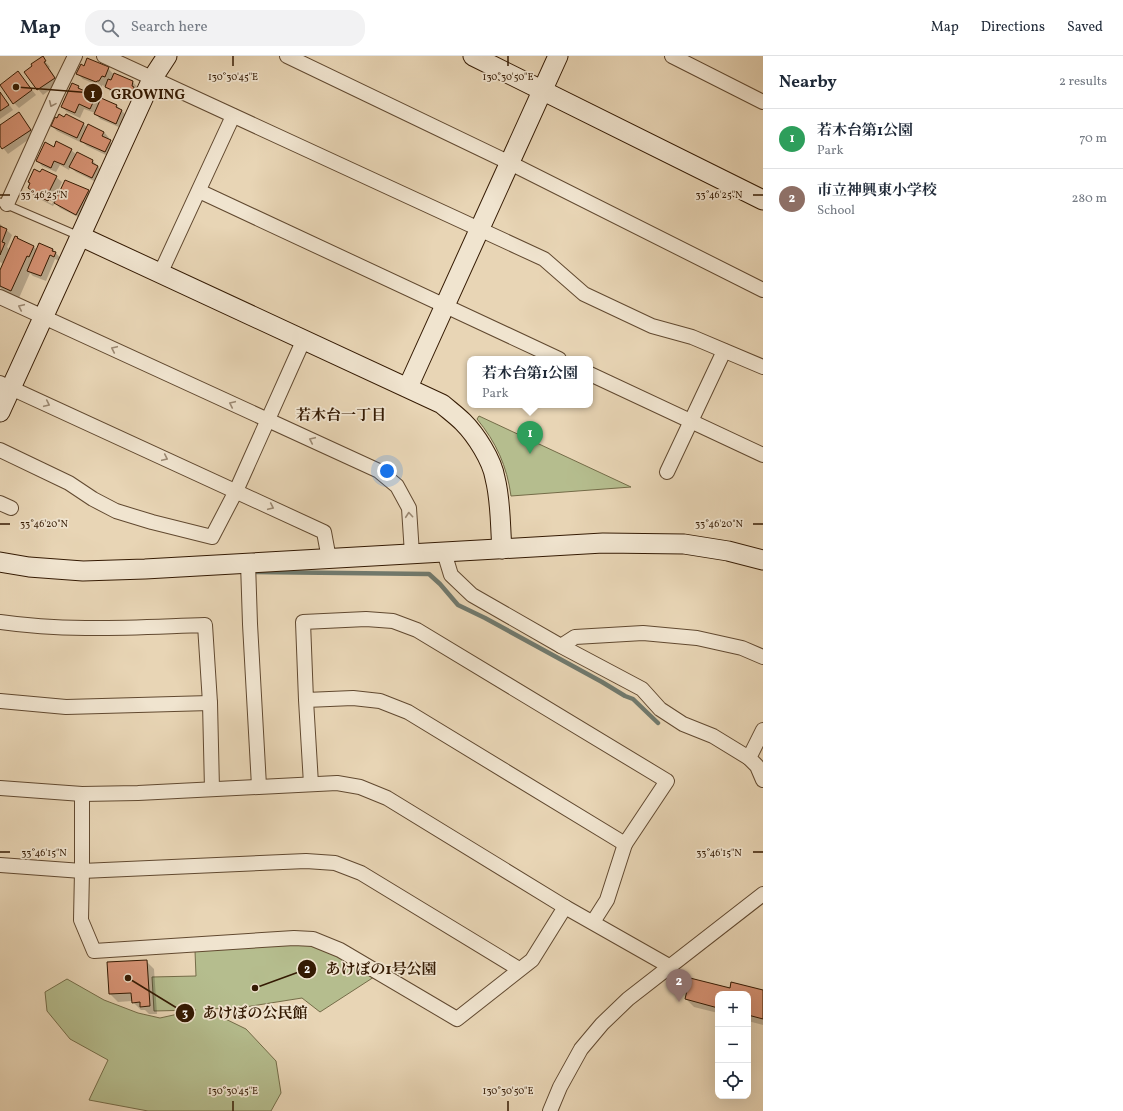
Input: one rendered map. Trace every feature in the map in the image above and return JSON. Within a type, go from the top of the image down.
[{"type":"street","points":[[2,201],[75,56]]},
{"type":"street","points":[[104,56],[544,260],[584,294],[652,326],[692,337],[763,367]]},
{"type":"street","points":[[0,412],[6,385],[43,316],[152,79],[167,56]]},
{"type":"street","points":[[287,56],[510,163],[763,290]]},
{"type":"street","points":[[473,56],[763,200]]},
{"type":"street","points":[[408,387],[558,56]]},
{"type":"street","points":[[672,56],[763,102]]},
{"type":"street","points":[[160,274],[233,116]]},
{"type":"street","points":[[199,191],[553,356]]},
{"type":"street","points":[[80,236],[442,404],[464,423],[477,439],[486,455],[495,477],[499,504],[502,549]]},
{"type":"street","points":[[0,297],[379,471],[397,486],[408,508],[412,554]]},
{"type":"street","points":[[0,450],[69,483],[93,499],[116,511],[152,522],[212,537],[236,491],[304,339]]},
{"type":"street","points":[[667,472],[724,351]]},
{"type":"street","points":[[593,375],[763,455]]},
{"type":"street","points":[[6,385],[324,532],[329,559]]},
{"type":"street","points":[[0,562],[29,567],[83,571],[248,564],[604,543],[684,544],[728,551],[763,560]]},
{"type":"street","points":[[444,552],[451,575],[472,595],[561,646],[642,689],[660,709],[683,724],[713,736],[749,758],[757,766],[763,780]]},
{"type":"street","points":[[248,564],[259,786]]},
{"type":"street","points":[[311,784],[303,622],[366,619],[393,622],[417,630],[667,781],[625,844],[607,900],[593,922]]},
{"type":"street","points":[[0,622],[84,629],[205,625],[210,703],[212,789]]},
{"type":"street","points":[[561,646],[575,637],[643,633],[697,638],[742,648],[763,657]]},
{"type":"street","points":[[306,700],[353,698],[380,701],[408,712],[625,844]]},
{"type":"street","points":[[0,701],[66,707],[210,703]]},
{"type":"street","points":[[749,758],[763,730]]},
{"type":"street","points":[[0,788],[82,794],[337,783],[360,787],[387,798],[565,907],[669,966]]},
{"type":"street","points":[[82,794],[81,920],[94,951],[294,938],[313,939],[340,950],[457,1019],[532,960],[565,907]]},
{"type":"street","points":[[0,865],[82,871],[291,862],[335,863],[361,873],[519,969]]},
{"type":"street","points":[[550,1111],[560,1087],[581,1050],[602,1024],[628,999],[763,894]]},
{"type":"lane","points":[[2,201],[80,236]]},
{"type":"green space","points":[[479,416],[631,487],[511,496],[507,475],[500,455],[490,437],[477,419]]},
{"type":"green space","points":[[282,944],[307,945],[325,950],[374,977],[320,1012],[302,998],[239,1008],[205,1009],[246,1029],[276,1061],[281,1093],[271,1111],[148,1111],[89,1100],[108,1060],[70,1039],[47,1011],[45,992],[67,979],[104,1000],[138,1013],[160,1018],[196,1010],[154,1011],[152,977],[196,976],[195,951]]},
{"type":"building","points":[[43,56],[46,61],[44,62],[55,78],[37,90],[24,72],[32,66],[31,64]]},
{"type":"building","points":[[87,58],[109,67],[105,77],[102,76],[99,81],[96,82],[76,74],[81,64],[84,66]]},
{"type":"building","points":[[18,71],[32,90],[13,104],[0,85]]},
{"type":"building","points":[[114,73],[133,81],[132,86],[134,87],[130,98],[105,87],[108,79],[111,80]]},
{"type":"building","points":[[72,83],[79,86],[78,88],[96,96],[90,109],[79,104],[75,113],[61,107]]},
{"type":"building","points":[[96,86],[99,88],[98,91],[94,90]]},
{"type":"building","points":[[0,92],[9,105],[0,111]]},
{"type":"building","points":[[101,98],[117,105],[116,107],[122,110],[116,124],[94,114]]},
{"type":"building","points":[[19,112],[31,130],[2,149],[0,146],[0,125]]},
{"type":"building","points":[[59,114],[64,117],[66,114],[84,123],[77,138],[51,126],[55,117],[57,118]]},
{"type":"building","points":[[88,124],[104,132],[102,136],[111,140],[105,152],[80,141]]},
{"type":"building","points":[[56,141],[72,149],[64,165],[54,161],[51,168],[36,161],[45,142],[54,147]]},
{"type":"building","points":[[77,152],[93,160],[92,163],[98,166],[92,178],[69,167]]},
{"type":"building","points":[[34,169],[40,172],[42,169],[57,176],[49,192],[52,193],[48,201],[29,192],[31,190],[28,188],[30,183],[28,182]]},
{"type":"building","points":[[65,180],[89,190],[76,215],[54,203],[55,201],[53,200],[55,196],[57,197]]},
{"type":"building","points":[[0,226],[7,229],[2,242],[5,243],[0,255]]},
{"type":"building","points":[[15,236],[34,246],[29,257],[27,256],[11,291],[0,286],[0,270]]},
{"type":"building","points":[[39,243],[53,249],[52,251],[56,252],[54,257],[50,255],[41,276],[27,271]]},
{"type":"building","points":[[147,960],[150,1006],[140,1007],[140,1002],[132,1003],[131,993],[109,994],[107,962]]},
{"type":"building","points":[[690,978],[730,988],[731,982],[763,990],[763,1019],[751,1016],[751,991],[715,991],[715,1007],[685,999]]},
{"type":"waterway","points":[[255,572],[429,574],[440,584],[458,605],[485,618],[625,696],[633,699],[658,723]]},
{"type":"place","name":"GROWING","points":[[16,87]]},
{"type":"place","name":"若木台第1公園","points":[[530,454]]},
{"type":"place","name":"あけぼの公民館","points":[[128,978]]},
{"type":"place","name":"あけぼの1号公園","points":[[255,988]]},
{"type":"place","name":"市立神興東小学校","points":[[679,1002]]},
{"type":"district","name":"若木台一丁目","points":[[341,415]]}]
